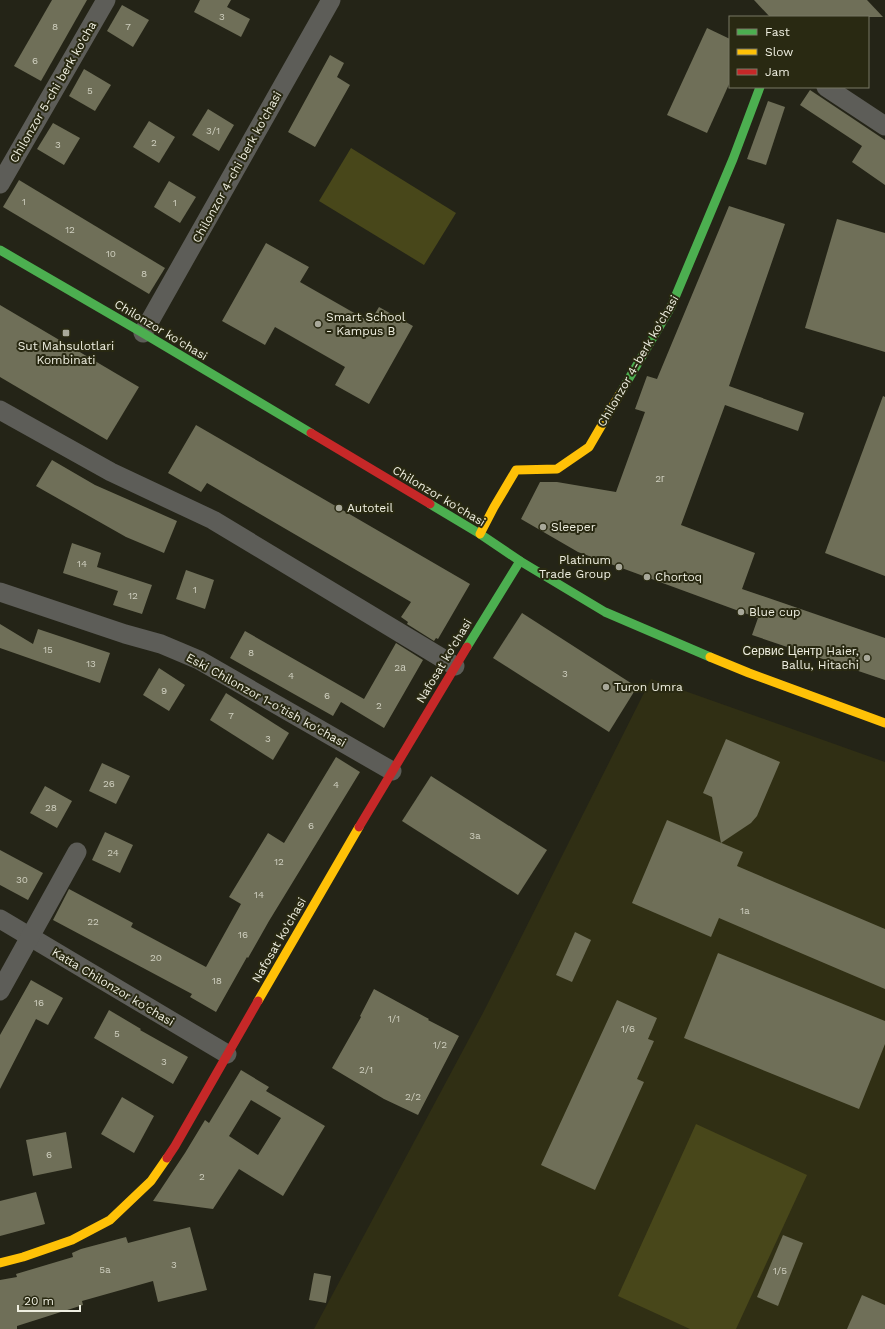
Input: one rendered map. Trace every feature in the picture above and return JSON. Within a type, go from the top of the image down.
[{"type":"street","name":"Chilonzor 5-chi berk ko'cha","points":[[0,184],[106,0]]},
{"type":"street","name":"Chilonzor 4-chi berk ko'chasi","points":[[143,333],[331,0]]},
{"type":"street","name":"Chilonzor 4-berk ko'chasi","points":[[480,534],[516,470],[557,469],[589,447],[671,307],[733,158],[760,88]]},
{"type":"street","points":[[828,88],[885,126]]},
{"type":"street","name":"Chilonzor ko'chasi","points":[[0,250],[143,333],[480,534],[520,561],[605,612],[749,673],[885,723]]},
{"type":"street","points":[[0,410],[111,472],[213,520],[455,666]]},
{"type":"street","name":"Nafosat ko'chasi","points":[[0,1263],[23,1257],[72,1240],[110,1220],[151,1181],[175,1146],[392,771],[520,561]]},
{"type":"street","name":"Eski Chilonzor 1-o'tish ko'chasi","points":[[0,592],[125,634],[161,644],[198,660],[392,771]]},
{"type":"street","points":[[0,991],[77,852]]},
{"type":"street","name":"Katta Chilonzor ko'chasi","points":[[0,919],[227,1054]]},
{"type":"shaded area","points":[[351,148],[456,213],[424,265],[319,201]]},
{"type":"shaded area","points":[[651,679],[885,762],[885,1329],[314,1329],[484,1011]]},
{"type":"shaded area","points":[[696,1124],[807,1175],[736,1329],[690,1329],[618,1296]]},
{"type":"building","points":[[52,0],[87,0],[41,81],[14,66]]},
{"type":"building","points":[[200,0],[231,0],[227,7],[250,19],[241,37],[194,12]]},
{"type":"building","points":[[754,0],[867,0],[883,17],[869,16],[769,16]]},
{"type":"building","points":[[122,5],[149,20],[133,47],[107,31]]},
{"type":"building","points":[[707,28],[729,39],[729,84],[707,133],[667,115]]},
{"type":"building","points":[[330,55],[344,63],[337,77],[350,85],[315,147],[288,132]]},
{"type":"building","points":[[84,69],[111,85],[95,111],[69,96]]},
{"type":"building","points":[[810,90],[885,140],[885,185],[852,162],[862,146],[800,105]]},
{"type":"building","points":[[768,101],[785,107],[766,165],[747,159]]},
{"type":"building","points":[[208,109],[234,125],[219,151],[192,135]]},
{"type":"building","points":[[149,121],[175,137],[159,163],[133,147]]},
{"type":"building","points":[[53,123],[80,138],[64,165],[37,149]]},
{"type":"building","points":[[19,180],[165,268],[149,294],[3,207]]},
{"type":"building","points":[[169,181],[196,197],[180,223],[154,207]]},
{"type":"building","points":[[729,206],[785,224],[729,386],[804,413],[798,431],[725,405],[681,525],[755,553],[742,589],[885,638],[885,680],[752,635],[758,618],[578,552],[521,519],[540,482],[557,482],[616,492],[645,412],[635,409],[647,376],[657,379]]},
{"type":"building","points":[[837,219],[885,233],[885,352],[805,328]]},
{"type":"building","name":"Smart School - Kampus B","points":[[266,243],[309,267],[300,282],[370,322],[379,307],[413,326],[369,404],[335,385],[345,367],[275,327],[265,345],[222,321]]},
{"type":"building","points":[[0,305],[139,387],[107,440],[0,377]]},
{"type":"building","points":[[883,396],[885,397],[885,576],[825,553]]},
{"type":"building","points":[[196,425],[470,584],[438,639],[436,638],[434,641],[407,624],[408,622],[401,617],[411,602],[207,483],[201,492],[168,473]]},
{"type":"building","points":[[52,460],[95,485],[177,521],[164,553],[126,537],[36,486]]},
{"type":"building","points":[[72,543],[101,553],[97,567],[152,585],[142,614],[113,605],[118,591],[63,573]]},
{"type":"building","points":[[186,570],[214,580],[205,609],[176,599]]},
{"type":"building","points":[[522,613],[637,687],[609,732],[493,658]]},
{"type":"building","points":[[0,624],[33,644],[38,629],[110,653],[100,683],[0,648]]},
{"type":"building","points":[[245,631],[364,699],[396,643],[423,660],[384,728],[341,702],[333,716],[230,658]]},
{"type":"building","points":[[159,668],[185,685],[169,711],[143,695]]},
{"type":"building","points":[[226,693],[289,733],[273,760],[210,720]]},
{"type":"building","points":[[726,739],[780,762],[757,816],[751,823],[721,843],[712,797],[703,793]]},
{"type":"building","points":[[336,757],[360,772],[248,958],[247,957],[216,1012],[190,997],[192,994],[53,920],[69,889],[133,923],[131,927],[206,967],[241,904],[229,897],[268,833],[284,843]]},
{"type":"building","points":[[102,763],[130,776],[116,804],[89,791]]},
{"type":"building","points":[[431,776],[547,850],[518,895],[402,821]]},
{"type":"building","points":[[45,786],[72,801],[57,828],[30,813]]},
{"type":"building","points":[[667,820],[743,852],[737,866],[885,929],[885,989],[719,918],[711,937],[632,903]]},
{"type":"building","points":[[105,832],[133,845],[120,873],[92,860]]},
{"type":"building","points":[[0,850],[43,873],[28,900],[0,885]]},
{"type":"building","points":[[575,932],[591,940],[572,982],[556,975]]},
{"type":"building","points":[[718,953],[885,1021],[885,1044],[859,1109],[684,1038]]},
{"type":"building","points":[[31,980],[63,998],[48,1025],[36,1019],[0,1089],[0,1035]]},
{"type":"building","points":[[374,989],[459,1036],[418,1115],[384,1099],[332,1068],[361,1017],[360,1016]]},
{"type":"building","points":[[617,1000],[657,1018],[648,1039],[654,1041],[637,1079],[644,1082],[595,1190],[541,1165]]},
{"type":"building","points":[[109,1010],[141,1029],[140,1030],[188,1057],[173,1084],[94,1038]]},
{"type":"building","points":[[241,1070],[269,1087],[266,1091],[325,1126],[283,1196],[239,1169],[213,1209],[153,1201],[205,1120],[209,1123]],"holes":[[[251,1100],[281,1118],[258,1155],[229,1136]]]},
{"type":"building","points":[[122,1097],[154,1116],[134,1153],[101,1134]]},
{"type":"building","points":[[66,1132],[72,1168],[33,1176],[26,1140]]},
{"type":"building","points":[[36,1192],[45,1224],[0,1236],[0,1201]]},
{"type":"building","points":[[190,1227],[207,1290],[158,1302],[153,1281],[82,1301],[83,1305],[17,1326],[17,1329],[0,1329],[0,1280],[17,1277],[16,1274],[73,1257],[72,1253],[81,1249],[126,1237],[128,1243]]},
{"type":"building","points":[[783,1235],[803,1243],[778,1306],[757,1297]]},
{"type":"building","points":[[314,1273],[331,1276],[326,1303],[309,1300]]},
{"type":"building","points":[[862,1295],[885,1305],[885,1329],[847,1329]]},
{"type":"traffic: fast","points":[[621,392],[671,307],[733,159],[760,88]]},
{"type":"traffic: fast","points":[[0,250],[311,433]]},
{"type":"traffic: fast","points":[[430,504],[480,534],[520,561],[605,612],[710,657]]},
{"type":"traffic: fast","points":[[467,647],[520,561]]},
{"type":"traffic: slow","points":[[480,534],[516,470],[557,469],[589,447],[621,392]]},
{"type":"traffic: slow","points":[[710,657],[749,673],[885,723]]},
{"type":"traffic: slow","points":[[258,1001],[359,827]]},
{"type":"traffic: slow","points":[[0,1263],[23,1257],[72,1240],[110,1220],[151,1181],[167,1158]]},
{"type":"traffic: jam","points":[[311,433],[430,504]]},
{"type":"traffic: jam","points":[[359,827],[467,647]]},
{"type":"traffic: jam","points":[[167,1158],[258,1001]]},
{"type":"place","name":"Smart School - Kampus B","points":[[318,324]]},
{"type":"place","name":"Sut Mahsulotlari Kombinati","points":[[66,333]]},
{"type":"place","name":"Autoteil","points":[[339,508]]},
{"type":"place","name":"Sleeper","points":[[543,527]]},
{"type":"place","name":"Platinum Trade Group","points":[[619,567]]},
{"type":"place","name":"Chortoq","points":[[647,577]]},
{"type":"place","name":"Blue cup","points":[[741,612]]},
{"type":"place","name":"Сервис Центр Haier, Ballu, Hitachi","points":[[867,658]]},
{"type":"place","name":"Turon Umra","points":[[606,687]]}]
